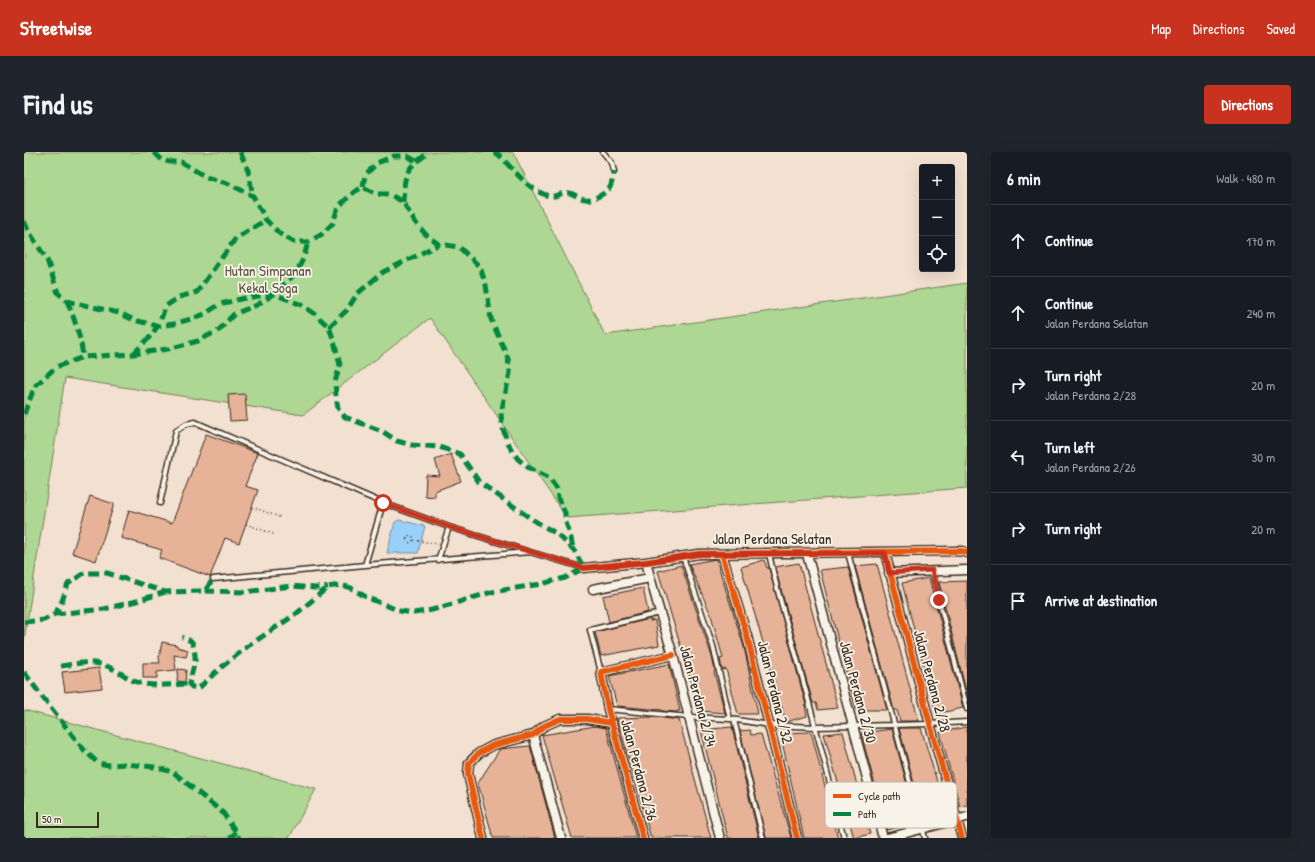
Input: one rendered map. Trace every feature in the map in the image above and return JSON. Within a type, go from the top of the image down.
[{"type":"street","name":"Jalan Perdana Selatan","points":[[584,568],[646,562],[682,555],[965,551]]},
{"type":"street","name":"Jalan Perdana 2/28","points":[[885,553],[889,573],[946,782]]},
{"type":"street","name":"Jalan Perdana 2/32","points":[[722,554],[748,636],[798,838]]},
{"type":"street","name":"Jalan Perdana 2/30","points":[[807,554],[868,782]]},
{"type":"street","name":"Jalan Perdana 2/34","points":[[646,562],[673,655],[720,838]]},
{"type":"street","points":[[889,573],[932,570],[967,570]]},
{"type":"street","points":[[593,589],[650,578]]},
{"type":"street","points":[[601,672],[673,655]]},
{"type":"street","name":"Jalan Perdana 2/36","points":[[601,672],[608,709],[643,838]]},
{"type":"street","points":[[483,838],[468,774],[469,763],[479,753],[494,745],[534,735],[544,726],[560,719],[587,719],[612,723]]},
{"type":"street","points":[[534,735],[561,838]]},
{"type":"street","points":[[957,820],[967,817]]},
{"type":"street","name":"Jalan Perdana 2/28","points":[[957,820],[962,838]]},
{"type":"street","name":"Jalan Perdana 2/30","points":[[880,828],[883,838]]},
{"type":"street","points":[[887,838],[927,828]]},
{"type":"lane","points":[[603,152],[612,163],[614,172]]},
{"type":"lane","points":[[160,503],[176,431],[186,424],[195,422],[383,503],[449,527],[584,568]]},
{"type":"lane","points":[[364,565],[383,503]]},
{"type":"lane","points":[[438,560],[449,527]]},
{"type":"lane","points":[[212,579],[530,552]]},
{"type":"lane","points":[[769,553],[775,582],[830,782]]},
{"type":"lane","points":[[848,553],[910,782]]},
{"type":"lane","points":[[682,555],[713,646],[763,838]]},
{"type":"lane","points":[[932,570],[967,709]]},
{"type":"lane","points":[[601,672],[590,630],[660,613]]},
{"type":"lane","points":[[608,709],[732,720],[770,725],[816,727],[967,722]]},
{"type":"lane","points":[[841,828],[844,838]]},
{"type":"lane","points":[[923,829],[925,838]]},
{"type":"path","points":[[252,507],[282,518]]},
{"type":"path","points":[[246,524],[276,535]]},
{"type":"path","points":[[414,540],[443,545]]},
{"type":"green space","name":"Hutan Simpanan Kekal Soga","points":[[24,152],[513,152],[605,335],[967,283],[967,488],[567,518],[430,318],[303,415],[65,378],[24,641]]},
{"type":"green space","points":[[24,710],[316,789],[289,838],[24,838]]},
{"type":"water","points":[[399,520],[425,526],[418,553],[387,553],[395,522]]},
{"type":"building","points":[[245,394],[247,420],[230,421],[228,395]]},
{"type":"building","points":[[206,434],[258,453],[245,486],[258,490],[239,543],[225,538],[210,577],[159,558],[162,550],[121,538],[129,510],[172,523]]},
{"type":"building","points":[[451,454],[461,481],[435,491],[435,497],[425,496],[426,475],[440,476],[435,460]]},
{"type":"building","points":[[90,496],[114,504],[96,561],[72,553]]},
{"type":"building","points":[[716,559],[744,647],[758,714],[738,714],[726,669],[722,670],[720,659],[723,658],[711,615],[689,564]]},
{"type":"building","points":[[764,560],[767,568],[769,568],[806,705],[807,716],[786,722],[741,567]]},
{"type":"building","points":[[799,563],[838,708],[818,710],[816,703],[813,703],[775,567]]},
{"type":"building","points":[[877,564],[919,721],[900,721],[897,710],[894,710],[855,566]]},
{"type":"building","points":[[681,565],[712,657],[714,672],[725,713],[700,711],[658,571]]},
{"type":"building","points":[[848,567],[887,710],[856,710],[820,570]]},
{"type":"building","points":[[929,578],[963,708],[936,714],[902,583]]},
{"type":"building","points":[[967,581],[967,695],[939,582]]},
{"type":"building","points":[[643,588],[648,612],[609,622],[603,596]]},
{"type":"building","points":[[650,619],[650,621],[655,620],[659,645],[601,656],[595,632]]},
{"type":"building","points":[[162,642],[177,645],[177,647],[188,650],[186,657],[174,655],[176,670],[157,672],[157,678],[143,678],[143,663],[160,663],[159,658]]},
{"type":"building","points":[[669,664],[680,711],[662,711],[617,706],[609,676]]},
{"type":"building","points":[[99,668],[102,688],[65,692],[62,672]]},
{"type":"building","points":[[178,669],[186,670],[185,682],[177,681]]},
{"type":"building","points":[[655,717],[679,720],[711,838],[651,838],[617,718]]},
{"type":"building","points":[[595,726],[606,728],[636,838],[572,838],[542,735]]},
{"type":"building","points":[[732,727],[759,838],[728,838],[701,730]]},
{"type":"building","points":[[967,727],[967,805],[960,807],[957,796],[957,782],[953,782],[940,732]]},
{"type":"building","points":[[899,728],[921,728],[937,782],[914,782]]},
{"type":"building","points":[[892,729],[906,782],[874,782],[861,733]]},
{"type":"building","points":[[750,730],[751,735],[761,734],[791,838],[766,838],[740,731]]},
{"type":"building","points":[[811,732],[825,787],[825,828],[835,828],[838,838],[804,838],[780,733]]},
{"type":"building","points":[[843,732],[856,782],[838,782],[824,734]]},
{"type":"building","points":[[530,746],[555,838],[493,838],[478,783],[500,749]]},
{"type":"building","points":[[851,828],[868,828],[870,834],[854,838]]},
{"type":"marked path","points":[[154,152],[161,159],[169,162],[181,162],[206,177],[227,183],[253,196],[266,220],[280,234],[294,242],[308,242],[321,235],[333,223],[338,207],[354,192],[363,187],[377,194],[389,194],[403,202],[415,222],[428,237],[439,244],[459,247],[480,267],[486,285],[491,319],[508,358],[510,373],[501,413],[502,426],[505,435],[511,449],[518,459],[529,468],[548,477],[557,489],[558,498],[565,513],[565,520],[573,548]]},
{"type":"marked path","points":[[240,152],[248,170],[253,196]]},
{"type":"marked path","points":[[403,202],[404,184],[408,171],[428,152]]},
{"type":"marked path","points":[[494,152],[499,155],[528,185],[549,196],[571,193],[584,199],[596,198],[609,189],[614,172]]},
{"type":"marked path","points":[[363,187],[365,175],[377,163],[394,156],[407,156],[418,162]]},
{"type":"marked path","points":[[133,354],[158,326],[166,306],[179,297],[197,292],[236,238],[266,220]]},
{"type":"marked path","points":[[24,221],[47,260],[58,293],[67,301],[119,313],[134,320],[158,326],[174,324],[197,317],[205,314],[220,304],[245,298],[274,294],[302,305],[315,314],[329,327],[340,365],[335,382],[336,397],[338,408],[345,417],[382,431],[397,441],[412,445],[439,447],[460,454],[479,482],[533,520],[557,534],[574,550],[584,568],[565,578],[541,584],[492,592],[432,610],[414,613],[400,611],[366,597],[351,588],[341,585],[328,587],[296,614],[248,646],[218,670],[199,688],[192,687],[189,684],[195,661],[195,655],[191,641],[182,637]]},
{"type":"marked path","points":[[24,414],[35,386],[56,367],[83,357],[133,354],[168,349],[198,341],[219,330],[234,314],[257,305],[274,294],[296,273],[304,257],[308,242]]},
{"type":"marked path","points":[[329,327],[347,310],[357,294],[383,272],[439,244]]},
{"type":"marked path","points":[[67,301],[73,315],[81,343],[83,357]]},
{"type":"marked path","points":[[24,622],[44,620],[55,614],[62,601],[68,584],[84,573],[107,573],[165,592],[205,591],[213,579]]},
{"type":"marked path","points":[[205,591],[245,592],[291,586],[315,588],[328,587]]},
{"type":"marked path","points":[[55,614],[104,609],[165,592]]},
{"type":"marked path","points":[[61,666],[95,663],[102,664],[131,680],[141,683],[154,685],[189,684]]},
{"type":"marked path","points":[[24,672],[85,751],[98,763],[109,765],[127,764],[154,767],[173,772],[223,813],[239,838]]},
{"type":"marked path","points":[[230,838],[236,832]]},
{"type":"cycle path","points":[[584,568],[646,562],[699,554],[962,551],[967,553]]},
{"type":"cycle path","points":[[885,553],[946,782]]},
{"type":"cycle path","points":[[722,554],[747,636],[797,838]]},
{"type":"cycle path","points":[[643,838],[608,709],[601,672],[673,655]]},
{"type":"cycle path","points":[[483,838],[468,774],[469,763],[479,753],[494,745],[533,735],[544,726],[560,719],[587,719],[612,723]]},
{"type":"cycle path","points":[[957,820],[962,838]]},
{"type":"route","points":[[383,503],[449,527],[584,568],[646,562],[682,555],[699,554],[885,553],[889,573],[932,570],[939,600]]}]
